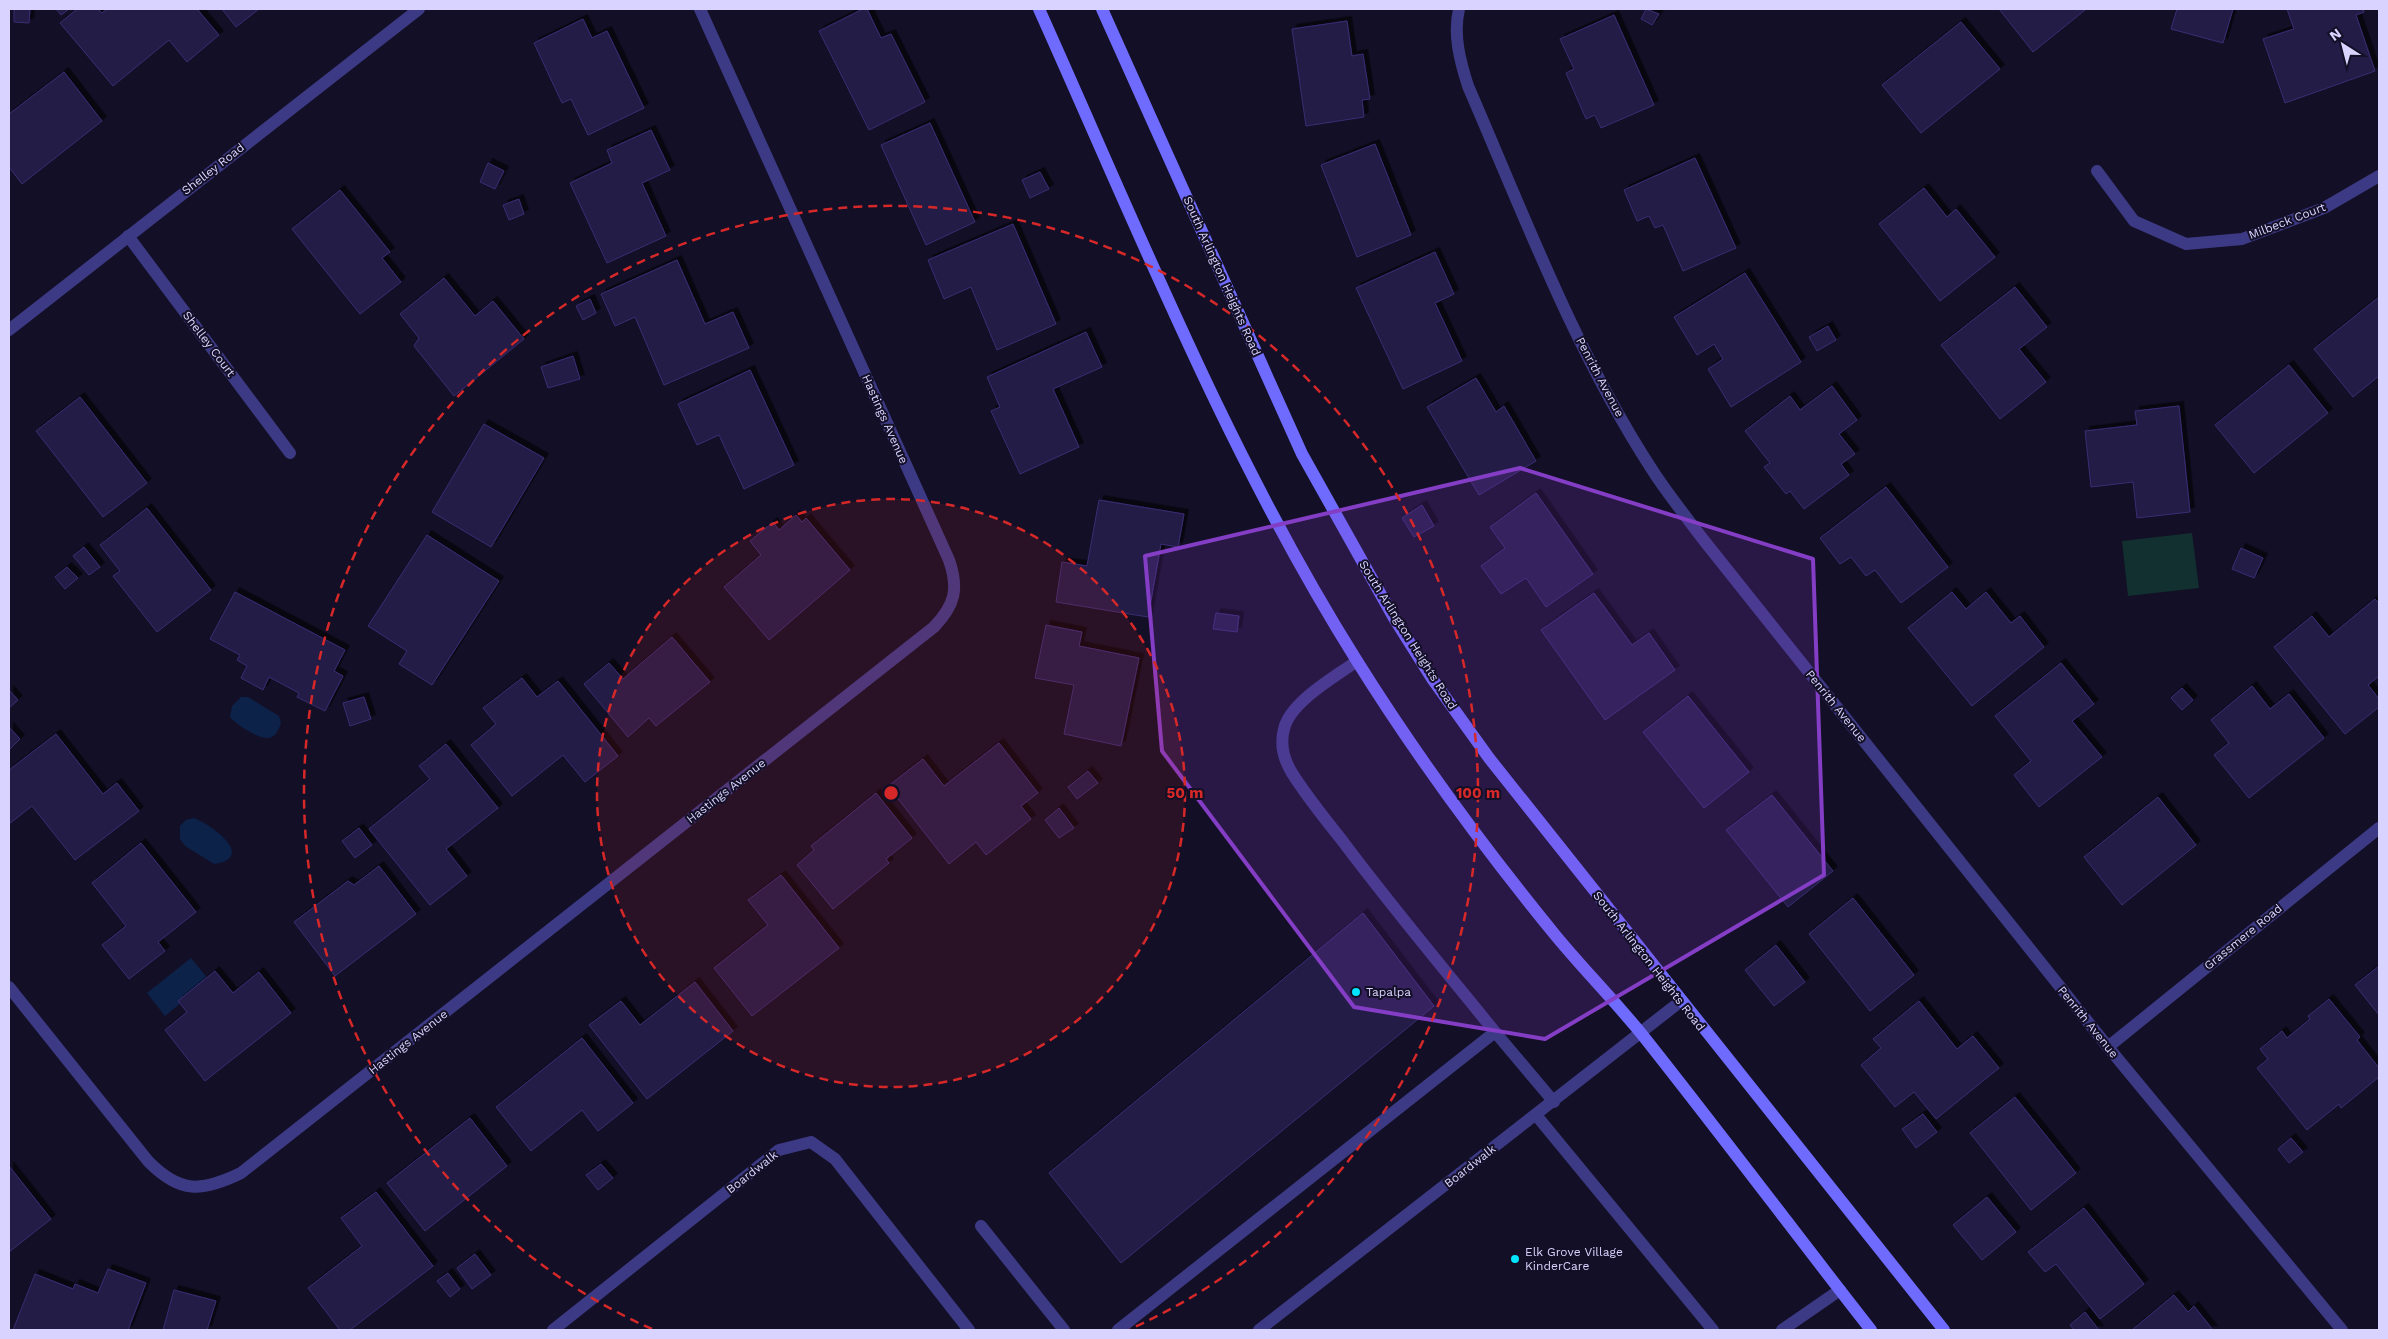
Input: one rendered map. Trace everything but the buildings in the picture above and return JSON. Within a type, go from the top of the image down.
[{"type":"main road","points":[[1039,9],[1187,339],[1295,555],[1357,661],[1432,774],[1472,828],[1556,936],[1641,1033],[1871,1330]]},
{"type":"main road","name":"South Arlington Heights Road","points":[[1102,9],[1302,454],[1357,556],[1433,680],[1489,758],[1680,1001],[1944,1330]]},
{"type":"street","name":"Shelley Road","points":[[9,330],[419,9]]},
{"type":"street","name":"Hastings Avenue","points":[[9,987],[162,1176],[191,1187],[206,1187],[219,1184],[241,1173],[934,627],[948,613],[955,587],[955,576],[949,560],[700,9]]},
{"type":"street","name":"Penrith Avenue","points":[[1459,9],[1456,21],[1459,56],[1468,86],[1561,302],[1604,388],[1651,468],[1702,538],[2108,1047],[2342,1330]]},
{"type":"street","name":"Milbeck Court","points":[[2097,171],[2134,221],[2186,244],[2242,239],[2324,208],[2379,176]]},
{"type":"street","name":"Shelley Court","points":[[128,236],[290,452]]},
{"type":"street","points":[[1357,661],[1312,692],[1291,714],[1284,728],[1281,746],[1291,772],[1379,890],[1554,1102]]},
{"type":"street","name":"Grassmere Road","points":[[2108,1047],[2379,828]]},
{"type":"street","name":"Boardwalk","points":[[1259,1330],[1554,1102],[1680,1001]]},
{"type":"street","points":[[1118,1330],[1495,1032]]},
{"type":"street","points":[[1536,1115],[1713,1330]]},
{"type":"street","name":"Boardwalk","points":[[553,1330],[779,1150],[811,1142],[836,1159],[969,1330]]},
{"type":"street","points":[[981,1226],[1064,1330]]},
{"type":"street","points":[[1782,1330],[1840,1290]]},
{"type":"highlighted area","points":[[1520,468],[1813,559],[1824,875],[1545,1039],[1354,1007],[1162,751],[1145,556]]},
{"type":"green space","points":[[2192,533],[2199,588],[2128,596],[2122,541]]},
{"type":"water","points":[[241,697],[248,697],[279,716],[281,723],[274,736],[269,738],[260,737],[242,727],[230,717],[232,706]]},
{"type":"water","points":[[194,818],[202,821],[227,841],[231,848],[231,855],[226,861],[214,864],[185,846],[180,839],[180,826],[186,820]]},
{"type":"water","points":[[191,958],[209,980],[165,1016],[147,993]]},
{"type":"place","name":"Tapalpa","points":[[1356,992]]},
{"type":"place","name":"Elk Grove Village KinderCare","points":[[1515,1259]]}]
